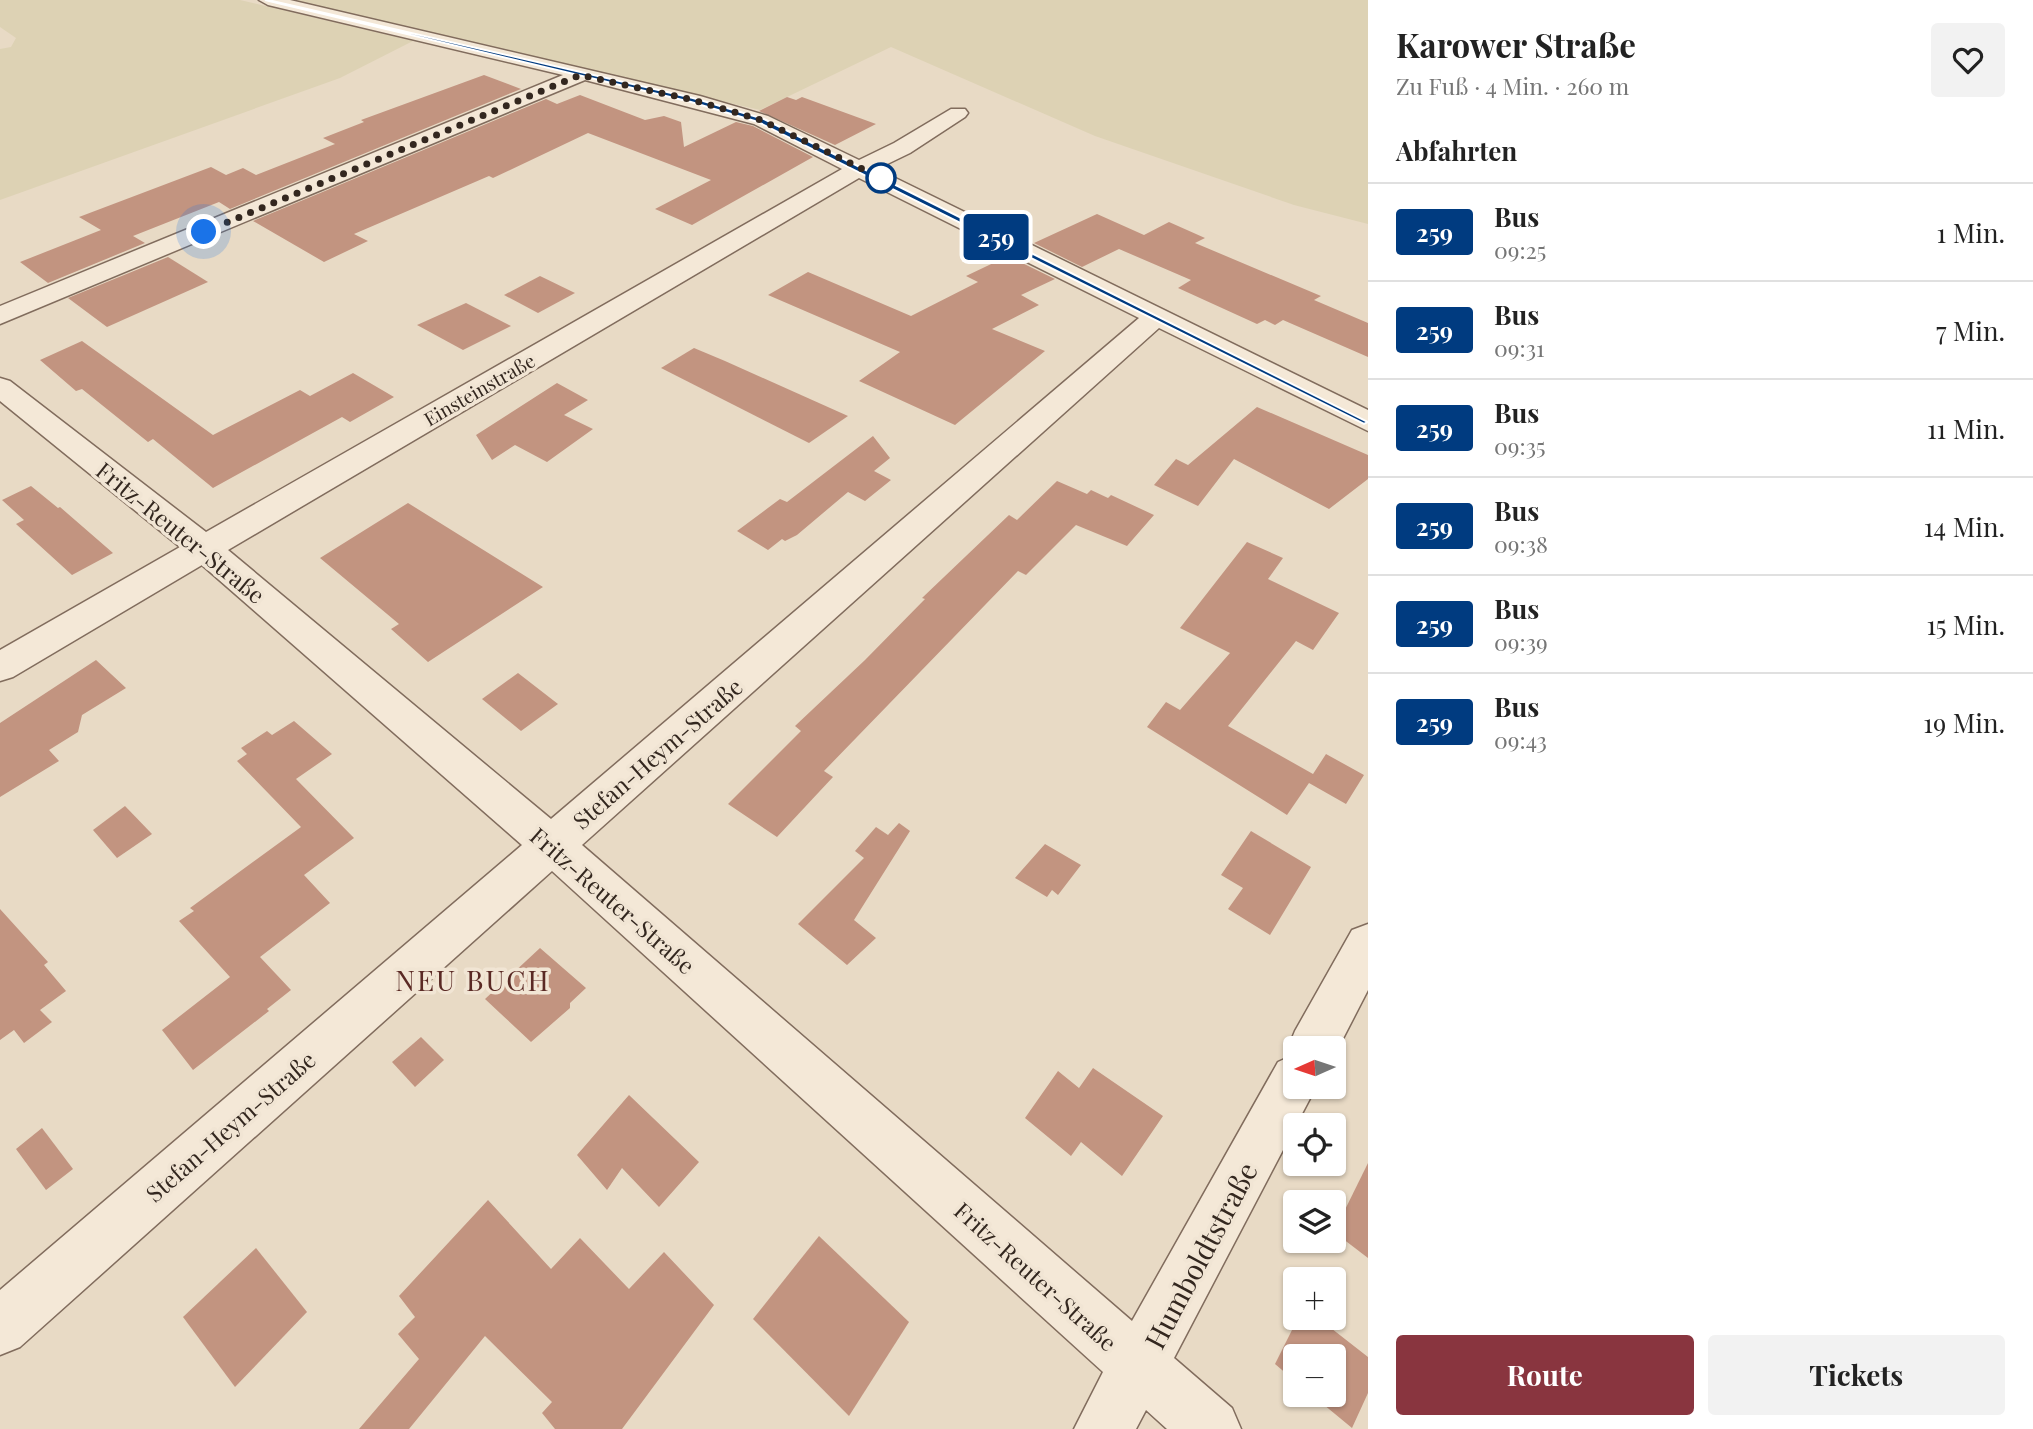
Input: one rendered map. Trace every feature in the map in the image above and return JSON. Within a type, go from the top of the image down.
[{"type":"street","points":[[268,0],[737,112],[801,138],[1368,422]]},
{"type":"street","points":[[0,316],[580,75]]},
{"type":"street","name":"Einsteinstraße","points":[[0,667],[859,168],[902,148],[958,113]]},
{"type":"street","name":"Stefan-Heym-Straße","points":[[0,1327],[1156,317]]},
{"type":"street","name":"Fritz-Reuter-Straße","points":[[0,387],[204,548],[552,845],[1211,1429]]},
{"type":"street","points":[[1318,1036],[1368,944]]},
{"type":"street","name":"Humboldtstraße","points":[[1104,1429],[1284,1099]]},
{"type":"shaded area","points":[[0,0],[240,0],[413,41],[340,78],[0,200],[0,49],[11,47],[16,38],[0,27]]},
{"type":"shaded area","points":[[283,0],[1368,0],[1368,224],[1294,205],[1095,136],[891,47],[760,110]]},
{"type":"building","points":[[484,75],[521,89],[230,209],[219,202],[133,236],[145,243],[48,283],[20,262],[101,230],[79,217],[211,167],[226,175],[243,168],[256,175],[335,144],[323,138],[364,122],[361,120]]},
{"type":"building","points":[[580,95],[645,120],[664,116],[681,122],[684,147],[736,122],[753,126],[813,157],[692,225],[655,209],[711,180],[588,133],[493,178],[489,176],[354,234],[368,241],[324,262],[253,221],[546,99],[557,104]]},
{"type":"building","points":[[787,97],[796,100],[802,97],[876,124],[835,145],[759,111]]},
{"type":"building","points":[[1097,214],[1144,235],[1169,222],[1205,238],[1195,243],[1321,296],[1314,300],[1368,323],[1368,357],[1283,320],[1275,325],[1265,320],[1257,324],[1178,288],[1191,280],[1119,249],[1082,267],[1034,243]]},
{"type":"building","points":[[1008,256],[1055,279],[1021,295],[1039,305],[992,329],[1045,351],[955,425],[859,381],[900,352],[768,295],[808,272],[911,316],[978,282],[966,276]]},
{"type":"building","points":[[168,257],[208,282],[107,327],[68,298]]},
{"type":"building","points":[[540,276],[575,293],[538,313],[504,295]]},
{"type":"building","points":[[466,303],[511,326],[463,350],[417,325]]},
{"type":"building","points":[[82,341],[213,435],[300,390],[310,396],[353,373],[394,397],[350,422],[342,417],[213,488],[153,439],[148,442],[82,389],[76,391],[40,360]]},
{"type":"building","points":[[694,348],[848,416],[809,443],[661,368]]},
{"type":"building","points":[[557,383],[588,400],[564,415],[593,429],[547,462],[515,445],[492,460],[476,435]]},
{"type":"building","points":[[1257,407],[1368,455],[1368,479],[1329,509],[1234,459],[1198,506],[1154,485],[1176,459],[1188,465]]},
{"type":"building","points":[[873,436],[890,458],[874,471],[891,480],[865,501],[848,492],[797,535],[785,541],[782,539],[768,550],[737,531],[780,499],[787,502]]},
{"type":"building","points":[[1057,481],[1087,494],[1091,490],[1108,498],[1111,495],[1154,515],[1127,546],[1076,525],[1026,575],[1018,571],[824,771],[833,777],[777,837],[728,804],[801,731],[795,726],[865,660],[925,599],[922,598],[1009,515],[1017,520]]},
{"type":"building","points":[[31,486],[113,553],[72,575],[16,524],[24,520],[2,500]]},
{"type":"building","points":[[408,503],[543,587],[428,662],[391,629],[399,624],[320,558]]},
{"type":"building","points":[[1247,542],[1283,558],[1268,579],[1339,613],[1313,650],[1296,641],[1228,726],[1313,774],[1326,754],[1364,775],[1346,804],[1309,783],[1287,815],[1147,727],[1166,702],[1180,710],[1230,653],[1180,628]]},
{"type":"building","points":[[96,660],[126,688],[82,715],[78,732],[49,750],[59,761],[0,797],[0,723]]},
{"type":"building","points":[[518,673],[558,704],[521,731],[482,699]]},
{"type":"building","points":[[294,721],[332,754],[296,779],[354,838],[304,875],[330,903],[260,957],[291,990],[267,1009],[269,1011],[193,1070],[162,1030],[230,977],[179,921],[194,911],[190,908],[301,827],[237,761],[247,754],[241,748],[267,731],[272,735]]},
{"type":"building","points":[[125,806],[152,834],[117,858],[93,830]]},
{"type":"building","points":[[899,823],[910,831],[854,920],[876,938],[847,965],[798,924],[864,858],[855,851],[876,827],[888,835]]},
{"type":"building","points":[[1251,831],[1311,867],[1270,935],[1228,909],[1243,888],[1221,875]]},
{"type":"building","points":[[1045,844],[1081,865],[1058,895],[1052,890],[1047,897],[1015,878]]},
{"type":"building","points":[[0,909],[48,962],[44,965],[66,991],[40,1010],[52,1022],[24,1043],[14,1030],[0,1040]]},
{"type":"building","points":[[540,948],[586,988],[570,1003],[570,1008],[531,1042],[485,999]]},
{"type":"building","points":[[421,1037],[444,1060],[415,1087],[392,1062]]},
{"type":"building","points":[[1093,1068],[1163,1116],[1122,1176],[1081,1142],[1071,1156],[1025,1118],[1058,1071],[1079,1088]]},
{"type":"building","points":[[629,1095],[699,1162],[659,1207],[622,1168],[607,1190],[577,1155]]},
{"type":"building","points":[[42,1128],[73,1169],[46,1190],[16,1149]]},
{"type":"building","points":[[1368,1163],[1368,1258],[1346,1241],[1346,1208]]},
{"type":"building","points":[[488,1200],[551,1269],[580,1238],[629,1289],[664,1252],[714,1305],[622,1429],[555,1429],[542,1413],[552,1402],[485,1336],[409,1429],[359,1429],[419,1359],[398,1334],[415,1317],[399,1296]]},
{"type":"building","points":[[819,1236],[909,1322],[849,1416],[753,1319]]},
{"type":"building","points":[[256,1248],[307,1312],[235,1387],[183,1317]]},
{"type":"building","points":[[1292,1330],[1333,1330],[1368,1357],[1368,1393],[1352,1428],[1327,1407],[1346,1407],[1346,1344],[1285,1344]]},
{"type":"building","points":[[1283,1348],[1283,1371],[1275,1364]]},
{"type":"bus line","name":"259","points":[[268,0],[693,100],[761,120],[1368,422]]},
{"type":"district","name":"NEU BUCH","points":[[473,979]]},
{"type":"route","points":[[204,232],[562,85],[580,75],[693,100],[761,120],[881,178]]}]
